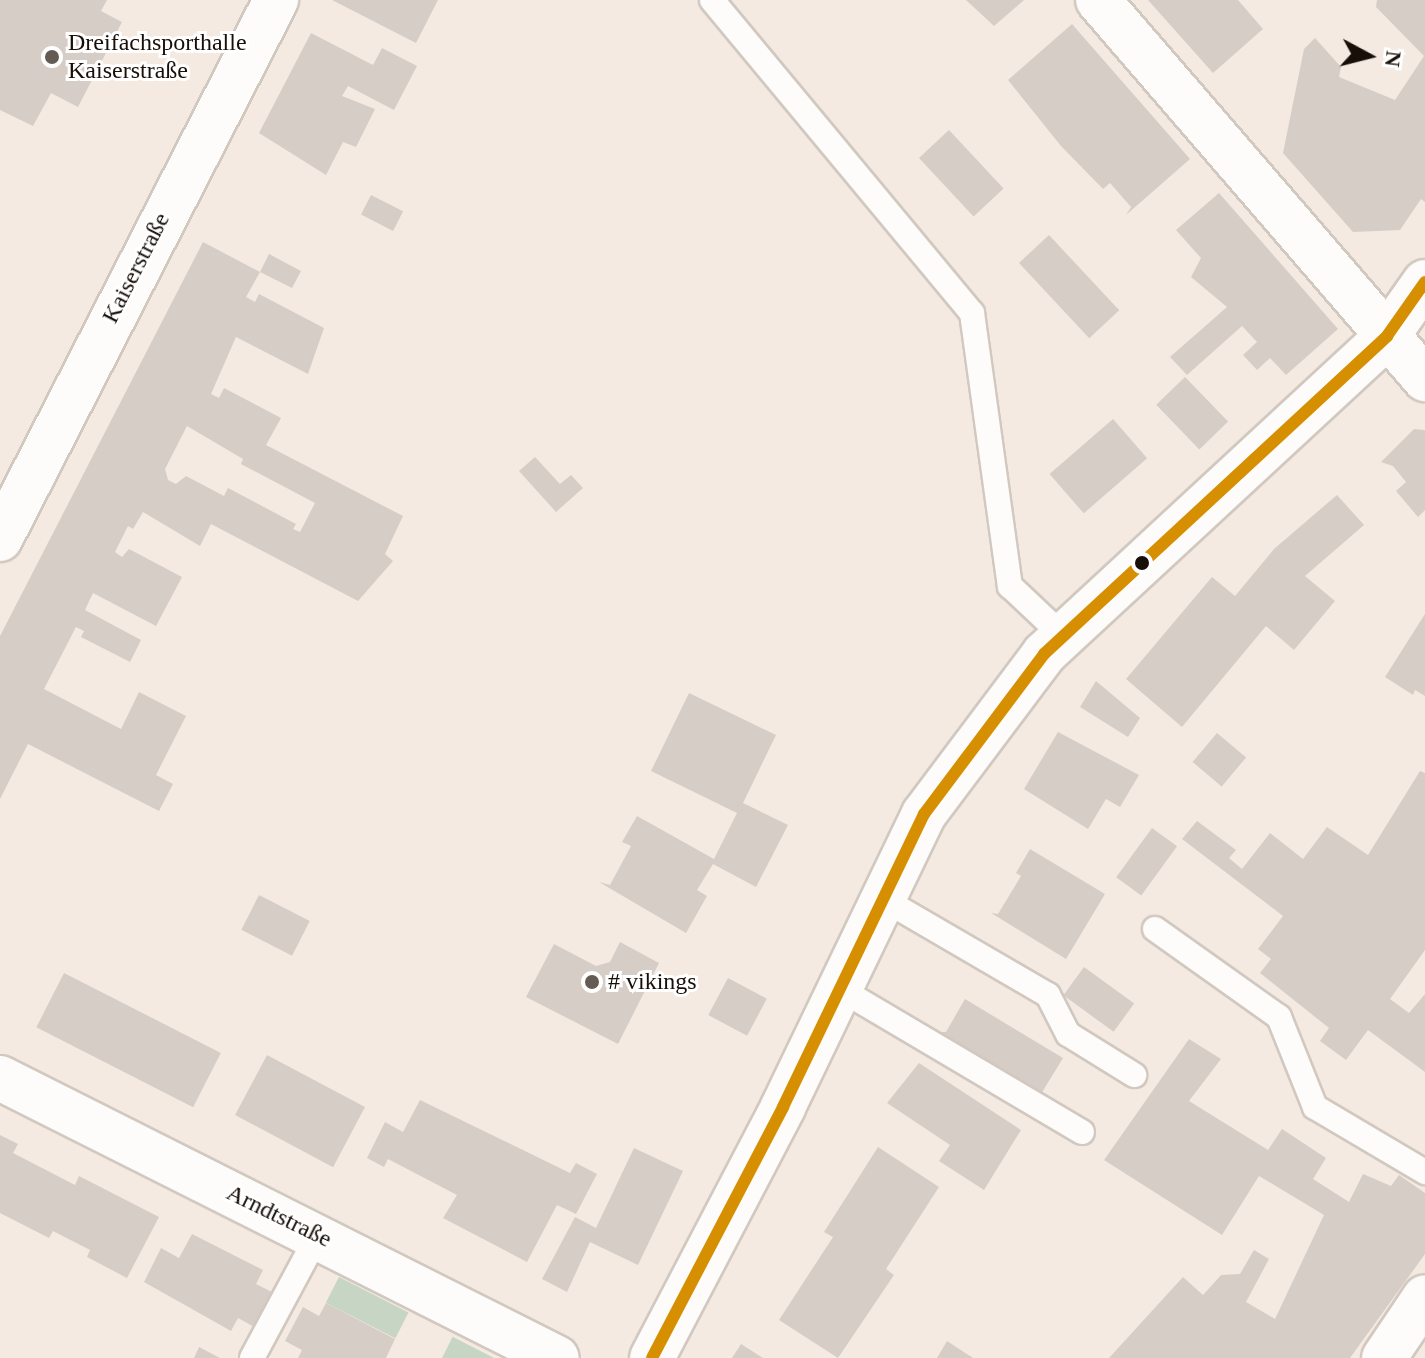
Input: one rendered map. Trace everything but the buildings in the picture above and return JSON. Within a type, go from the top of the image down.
[{"type":"street","name":"Kaiserstraße","points":[[0,539],[276,0]]},
{"type":"street","points":[[1098,0],[1425,379]]},
{"type":"street","points":[[652,1358],[840,989],[924,814],[1044,654],[1387,336],[1425,282]]},
{"type":"street","name":"Arndtstraße","points":[[0,1078],[318,1235],[557,1358]]},
{"type":"street","points":[[1384,1358],[1425,1297]]},
{"type":"lane","points":[[712,0],[972,313],[1010,586],[1063,636]]},
{"type":"lane","points":[[883,899],[1048,995],[1068,1034],[1134,1075]]},
{"type":"lane","points":[[1155,929],[1279,1017],[1315,1107],[1425,1172]]},
{"type":"lane","points":[[840,989],[1082,1132]]},
{"type":"lane","points":[[252,1358],[318,1235]]},
{"type":"green space","points":[[339,1277],[408,1312],[395,1338],[326,1303]]},
{"type":"green space","points":[[453,1337],[494,1358],[442,1358]]},
{"type":"transit line","points":[[652,1358],[783,1107],[924,814],[1044,654],[1387,336],[1425,282]]},
{"type":"place","name":"Dreifachsporthalle Kaiserstraße","points":[[52,57]]},
{"type":"place","name":"# vikings","points":[[592,982]]}]
